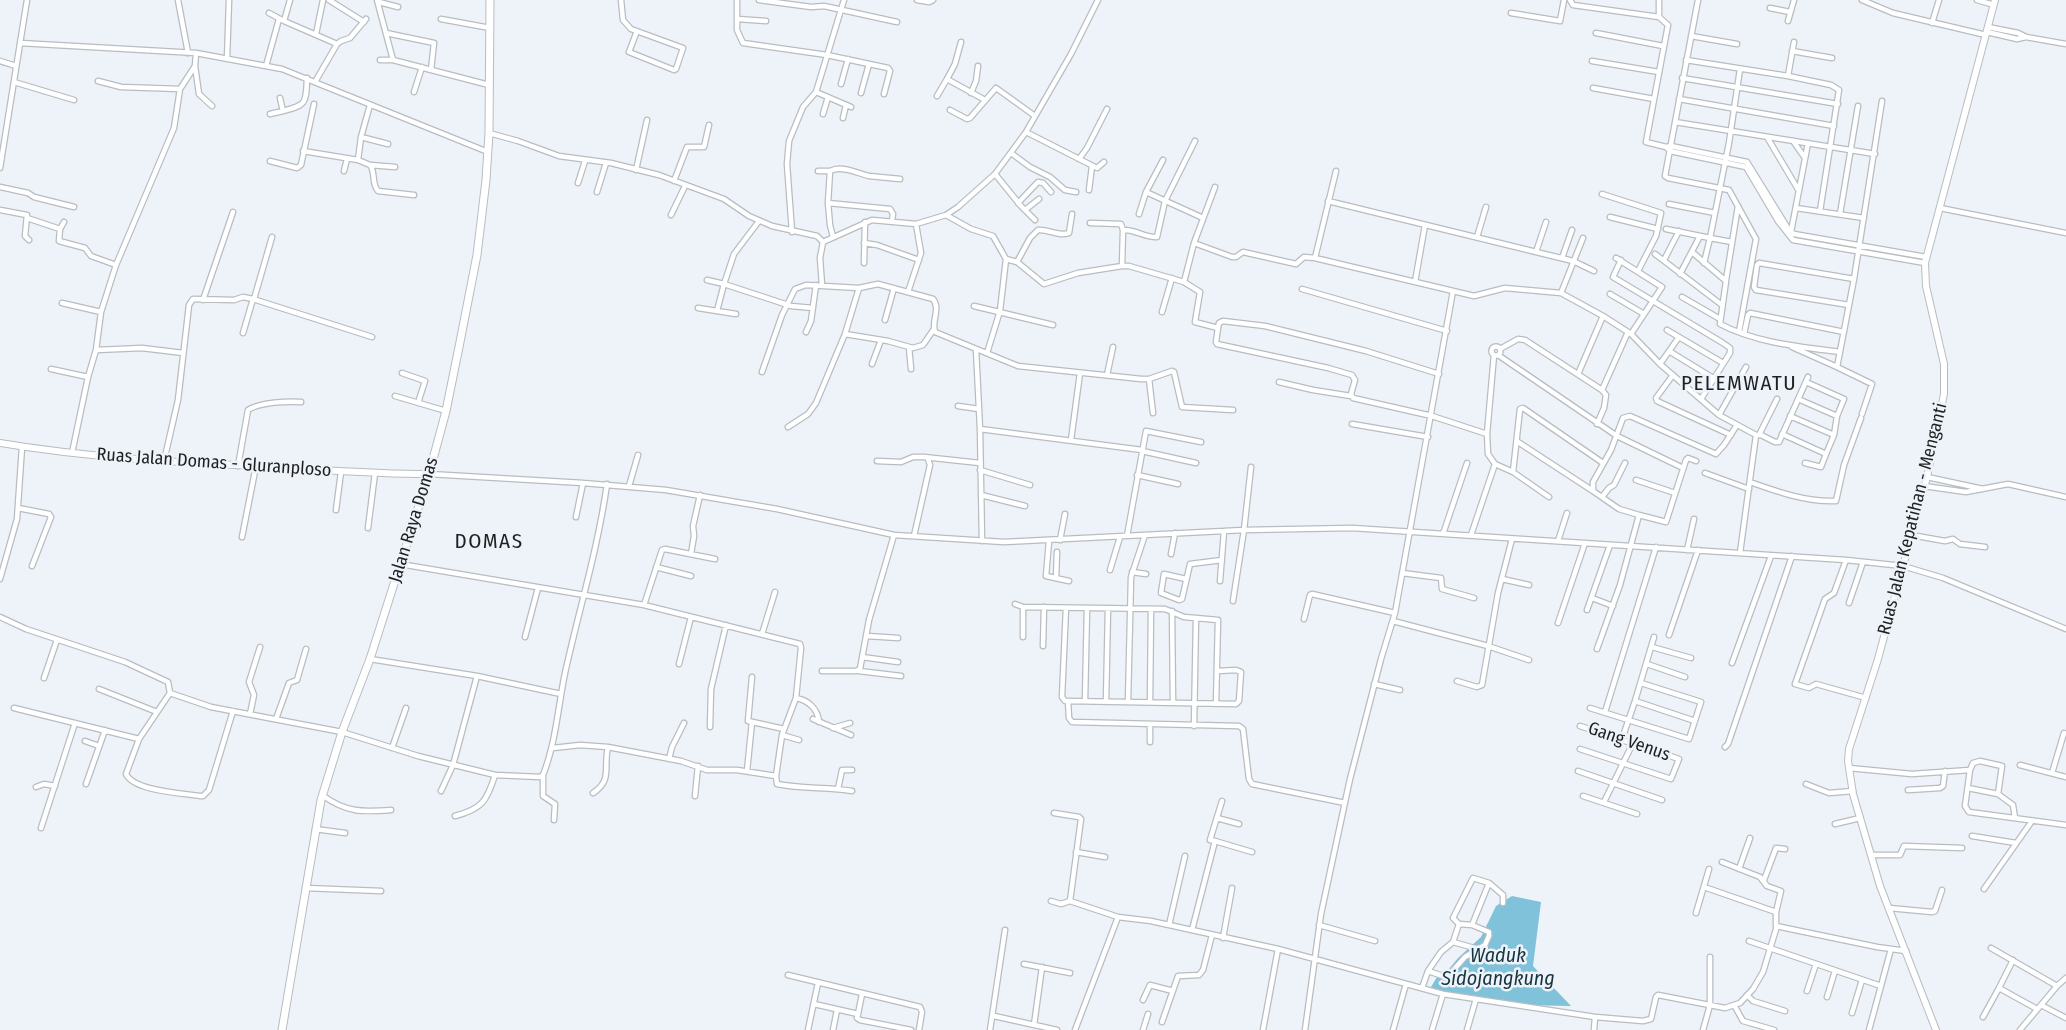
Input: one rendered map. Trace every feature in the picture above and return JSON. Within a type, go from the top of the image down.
[{"type":"highway","name":"Jalan Raya Domas","points":[[282,1030],[322,795],[342,732],[370,659],[429,474],[446,411],[477,255],[489,133],[490,0]]},
{"type":"main road","name":"Ruas Jalan Kepatihan - Menganti","points":[[1936,1030],[1880,886],[1853,790],[1849,768],[1849,749],[1878,659],[1927,477],[1944,394],[1944,364],[1926,286],[1925,260],[1994,2]]},
{"type":"main road","name":"Ruas Jalan Domas - Gluranploso","points":[[0,443],[72,453],[238,466],[429,474]]},
{"type":"street","points":[[0,168],[27,0]]},
{"type":"street","points":[[178,0],[188,53]]},
{"type":"street","points":[[227,59],[230,0]]},
{"type":"street","points":[[266,66],[290,0]]},
{"type":"street","points":[[316,34],[323,0]]},
{"type":"street","points":[[315,82],[337,44],[341,40],[350,38],[365,20],[329,0]]},
{"type":"street","points":[[621,0],[623,20],[631,29],[683,48],[676,69],[629,52],[637,32]]},
{"type":"street","points":[[737,0],[739,36],[743,43],[827,55],[890,69],[884,93]]},
{"type":"street","points":[[759,0],[811,7],[821,6],[897,22]]},
{"type":"street","points":[[792,232],[787,160],[789,141],[803,107],[816,92],[844,0]]},
{"type":"street","points":[[917,0],[929,2],[933,0]]},
{"type":"street","points":[[823,242],[876,219],[916,224],[946,215],[958,207],[995,174],[1026,132],[1071,54],[1098,0]]},
{"type":"street","points":[[1511,13],[1560,21],[1564,0]]},
{"type":"street","points":[[1570,0],[1571,3],[1577,5],[1659,17],[1668,25],[1646,142],[1726,159],[1745,160],[1790,235],[1925,260]]},
{"type":"street","points":[[1659,0],[1659,17]]},
{"type":"street","points":[[1698,0],[1675,122],[1667,148],[1666,178],[1729,190],[1756,239],[1742,333]]},
{"type":"street","points":[[1788,21],[1794,0]]},
{"type":"street","points":[[1862,0],[1893,13],[1932,23],[2018,33],[2026,37],[2066,44]]},
{"type":"street","points":[[1932,23],[1939,0]]},
{"type":"street","points":[[1977,0],[1994,2]]},
{"type":"street","points":[[378,1],[398,7]]},
{"type":"street","points":[[378,1],[393,60]]},
{"type":"street","points":[[1770,8],[1790,12]]},
{"type":"street","points":[[269,13],[337,44]]},
{"type":"street","points":[[441,19],[490,28]]},
{"type":"street","points":[[737,19],[766,21]]},
{"type":"street","points":[[386,33],[434,43],[431,70]]},
{"type":"street","points":[[1596,33],[1664,46]]},
{"type":"street","points":[[1691,36],[1737,44]]},
{"type":"street","points":[[937,96],[955,64],[961,42]]},
{"type":"street","points":[[1788,76],[1794,42]]},
{"type":"street","points":[[20,43],[196,53],[282,69],[488,152]]},
{"type":"street","points":[[1792,51],[1832,58]]},
{"type":"street","points":[[196,53],[195,66],[199,94],[212,106]]},
{"type":"street","points":[[841,84],[848,59]]},
{"type":"street","points":[[380,60],[393,60],[489,85]]},
{"type":"street","points":[[1686,60],[1788,76],[1837,87],[1840,91],[1820,211]]},
{"type":"street","points":[[0,61],[16,66]]},
{"type":"street","points":[[1592,61],[1659,72]]},
{"type":"street","points":[[861,93],[869,64]]},
{"type":"street","points":[[72,453],[96,350],[101,312],[116,265],[174,128],[180,89],[195,66]]},
{"type":"street","points":[[971,93],[976,81],[978,66]]},
{"type":"street","points":[[414,92],[422,67]]},
{"type":"street","points":[[1704,263],[1726,159],[1740,69]]},
{"type":"street","points":[[270,114],[303,105],[307,91],[307,78]]},
{"type":"street","points":[[1682,78],[1838,104]]},
{"type":"street","points":[[947,79],[985,100]]},
{"type":"street","points":[[98,81],[120,87],[180,89]]},
{"type":"street","points":[[14,82],[74,100]]},
{"type":"street","points":[[1593,88],[1654,99]]},
{"type":"street","points":[[950,110],[969,119],[994,89],[999,89],[1035,116]]},
{"type":"street","points":[[816,92],[849,106],[843,118]]},
{"type":"street","points":[[823,114],[828,97]]},
{"type":"street","points":[[280,98],[283,111]]},
{"type":"street","points":[[1679,99],[1834,126]]},
{"type":"street","points":[[1837,367],[1854,279],[1882,101]]},
{"type":"street","points":[[270,161],[297,168],[301,165],[314,104]]},
{"type":"street","points":[[358,160],[361,137],[370,105]]},
{"type":"street","points":[[1840,214],[1858,106]]},
{"type":"street","points":[[1079,159],[1107,109]]},
{"type":"street","points":[[636,170],[647,120]]},
{"type":"street","points":[[1675,122],[1875,154]]},
{"type":"street","points":[[674,181],[687,147],[704,147],[709,125]]},
{"type":"street","points":[[1026,132],[1092,166],[1099,167],[1104,162]]},
{"type":"street","points":[[489,133],[559,156],[606,163],[674,181],[724,199],[759,221],[792,232],[817,236],[823,242]]},
{"type":"street","points":[[361,137],[388,144]]},
{"type":"street","points":[[1767,137],[1799,191]]},
{"type":"street","points":[[1123,230],[1128,229],[1157,237],[1165,201],[1195,141]]},
{"type":"street","points":[[1793,141],[1805,159]]},
{"type":"street","points":[[1790,235],[1808,143]]},
{"type":"street","points":[[303,152],[358,160],[370,165],[395,167]]},
{"type":"street","points":[[1011,153],[1030,167],[1050,177],[1065,190],[1076,192]]},
{"type":"street","points":[[344,171],[347,159]]},
{"type":"street","points":[[578,183],[585,160]]},
{"type":"street","points":[[1139,214],[1146,192],[1163,160]]},
{"type":"street","points":[[597,192],[606,163]]},
{"type":"street","points":[[370,165],[378,191],[414,195]]},
{"type":"street","points":[[1089,190],[1092,166]]},
{"type":"street","points":[[818,171],[846,169],[871,176],[900,179]]},
{"type":"street","points":[[830,171],[828,204],[833,237]]},
{"type":"street","points":[[1315,258],[1336,171]]},
{"type":"street","points":[[995,174],[1035,220]]},
{"type":"street","points":[[1018,202],[1038,182],[1043,183],[1052,192]]},
{"type":"street","points":[[671,215],[685,186]]},
{"type":"street","points":[[0,187],[74,207]]},
{"type":"street","points":[[1184,282],[1194,243],[1215,187]]},
{"type":"street","points":[[1146,192],[1203,218]]},
{"type":"street","points":[[1602,194],[1660,211],[1661,220],[1658,229],[1638,270]]},
{"type":"street","points":[[1025,210],[1040,199]]},
{"type":"street","points":[[1329,201],[1562,258],[1594,271]]},
{"type":"street","points":[[828,204],[890,209],[892,221]]},
{"type":"street","points":[[1670,204],[1715,213]]},
{"type":"street","points":[[1738,206],[1720,324],[1742,333],[1787,345],[1840,352]]},
{"type":"street","points":[[1476,237],[1486,207]]},
{"type":"street","points":[[1796,208],[1864,218]]},
{"type":"street","points":[[1940,208],[2066,233]]},
{"type":"street","points":[[0,210],[26,214],[27,218],[60,229]]},
{"type":"street","points":[[203,300],[232,212]]},
{"type":"street","points":[[1017,262],[1030,238],[1038,230],[1065,235],[1070,233],[1072,214]]},
{"type":"street","points":[[946,215],[971,229],[993,236],[1006,259],[1000,311],[987,353]]},
{"type":"street","points":[[1610,217],[1658,229]]},
{"type":"street","points":[[27,218],[25,236],[29,240]]},
{"type":"street","points":[[717,311],[734,254],[759,221]]},
{"type":"street","points":[[64,222],[60,229],[59,241],[85,248],[91,256],[116,265]]},
{"type":"street","points":[[864,263],[865,222]]},
{"type":"street","points":[[1536,252],[1546,222]]},
{"type":"street","points":[[1090,223],[1122,224],[1122,266]]},
{"type":"street","points":[[908,292],[921,247],[916,224]]},
{"type":"street","points":[[1415,282],[1425,225]]},
{"type":"street","points":[[1666,229],[1732,242]]},
{"type":"street","points":[[1562,258],[1572,230]]},
{"type":"street","points":[[1664,260],[1679,231]]},
{"type":"street","points":[[1680,274],[1700,236]]},
{"type":"street","points":[[243,333],[272,237]]},
{"type":"street","points":[[1561,293],[1583,238]]},
{"type":"street","points":[[822,285],[820,258],[823,242]]},
{"type":"street","points":[[864,243],[877,245],[919,260]]},
{"type":"street","points":[[1194,243],[1234,257],[1243,252],[1296,264],[1303,257],[1315,258],[1474,296],[1505,288],[1561,293],[1630,333],[1660,364],[1719,415],[1776,443],[1807,380],[1844,399],[1837,416],[1834,435],[1821,467],[1805,463]]},
{"type":"street","points":[[1692,252],[1726,281]]},
{"type":"street","points":[[1655,254],[1722,305]]},
{"type":"street","points":[[1006,259],[1017,262],[1040,282],[1046,284],[1078,273],[1122,266],[1172,278],[1200,292],[1196,323],[1218,328]]},
{"type":"street","points":[[1602,390],[1630,333],[1644,314],[1653,301],[1662,288],[1662,285],[1619,259],[1612,277],[1653,301],[1728,346],[1730,350],[1701,399]]},
{"type":"street","points":[[1849,305],[1756,290],[1754,287],[1757,265],[1759,263],[1854,279]]},
{"type":"street","points":[[1162,312],[1172,278]]},
{"type":"street","points":[[707,279],[791,306],[813,308]]},
{"type":"street","points":[[762,372],[787,304],[795,289],[806,285],[859,288],[878,284],[933,299],[936,302],[934,329],[923,345],[909,347],[844,334]]},
{"type":"street","points":[[806,332],[811,321],[816,285]]},
{"type":"street","points":[[788,428],[808,414],[816,403],[844,334],[859,288]]},
{"type":"street","points":[[885,320],[894,288]]},
{"type":"street","points":[[1302,289],[1447,331]]},
{"type":"street","points":[[1305,1030],[1319,925],[1344,803],[1374,684],[1395,614],[1453,291]]},
{"type":"street","points":[[1610,294],[1644,314]]},
{"type":"street","points":[[164,460],[178,400],[190,301],[194,299],[234,300],[243,297],[372,337]]},
{"type":"street","points":[[1682,297],[1720,319]]},
{"type":"street","points":[[62,303],[101,312]]},
{"type":"street","points":[[974,306],[1053,325]]},
{"type":"street","points":[[698,308],[736,314]]},
{"type":"street","points":[[1742,333],[1750,313],[1844,332]]},
{"type":"street","points":[[1578,374],[1603,316]]},
{"type":"street","points":[[1351,396],[1355,380],[1352,375],[1217,344],[1219,323],[1223,321],[1265,326],[1366,351],[1439,374]]},
{"type":"street","points":[[934,329],[941,335],[1018,366],[1149,379],[1174,372],[1179,389],[1180,405],[1184,408],[1233,410]]},
{"type":"street","points":[[1667,330],[1723,363]]},
{"type":"street","points":[[1660,364],[1679,337]]},
{"type":"street","points":[[1597,424],[1604,408],[1605,395],[1602,390],[1525,340],[1518,339],[1500,349],[1496,346],[1492,348],[1496,355],[1597,424],[1683,468]]},
{"type":"street","points":[[872,364],[881,340]]},
{"type":"street","points":[[1750,482],[1789,496],[1813,501],[1836,501],[1845,465],[1872,384],[1787,345]]},
{"type":"street","points":[[909,347],[910,369]]},
{"type":"street","points":[[1107,375],[1113,347]]},
{"type":"street","points":[[96,350],[142,348],[183,353]]},
{"type":"street","points":[[976,349],[982,541]]},
{"type":"street","points":[[1670,351],[1713,378]]},
{"type":"street","points":[[1496,355],[1487,434],[1488,454],[1495,464],[1513,472],[1549,497]]},
{"type":"street","points":[[1719,415],[1746,367]]},
{"type":"street","points":[[51,369],[88,377]]},
{"type":"street","points":[[1071,440],[1080,373]]},
{"type":"street","points":[[402,374],[425,381],[418,403]]},
{"type":"street","points":[[1673,375],[1656,398],[1657,401],[1731,435]]},
{"type":"street","points":[[1149,379],[1153,413]]},
{"type":"street","points":[[1279,382],[1351,396],[1431,416],[1487,434]]},
{"type":"street","points":[[395,396],[446,411]]},
{"type":"street","points":[[1740,553],[1758,435],[1777,399]]},
{"type":"street","points":[[1798,399],[1837,416]]},
{"type":"street","points":[[238,466],[248,410],[251,407],[301,402]]},
{"type":"street","points":[[958,406],[979,409]]},
{"type":"street","points":[[1513,472],[1518,441],[1519,411],[1523,408],[1603,464]]},
{"type":"street","points":[[1593,491],[1593,482],[1617,436],[1623,418],[1628,415],[1716,454],[1737,425]]},
{"type":"street","points":[[1790,416],[1834,435]]},
{"type":"street","points":[[1352,424],[1428,437]]},
{"type":"street","points":[[980,429],[1142,450],[1196,463]]},
{"type":"street","points":[[1127,536],[1146,431],[1201,442]]},
{"type":"street","points":[[1782,434],[1826,454]]},
{"type":"street","points":[[1518,441],[1619,509],[1666,522],[1687,458],[1696,461]]},
{"type":"street","points":[[0,579],[16,524],[22,447]]},
{"type":"street","points":[[629,486],[638,455]]},
{"type":"street","points":[[877,461],[901,462],[913,457],[980,463]]},
{"type":"street","points":[[915,536],[930,465],[928,459]]},
{"type":"street","points":[[1443,534],[1467,463]]},
{"type":"street","points":[[1602,497],[1614,484],[1625,463]]},
{"type":"street","points":[[1471,535],[1495,464]]},
{"type":"street","points":[[242,537],[256,466]]},
{"type":"street","points":[[1233,601],[1251,467]]},
{"type":"street","points":[[980,470],[1030,485]]},
{"type":"street","points":[[336,510],[341,471]]},
{"type":"street","points":[[368,528],[375,473]]},
{"type":"street","points":[[1705,473],[1749,489]]},
{"type":"street","points":[[429,474],[629,486],[700,495],[777,509],[894,535],[982,541],[1049,541],[1244,530],[1352,528],[1846,560],[1903,566],[1943,578],[2066,629]]},
{"type":"street","points":[[1137,475],[1178,484]]},
{"type":"street","points":[[1927,477],[1985,490]]},
{"type":"street","points":[[1636,480],[1675,493]]},
{"type":"street","points":[[576,517],[583,483]]},
{"type":"street","points":[[554,819],[554,802],[543,796],[543,775],[553,748],[561,694],[602,522],[607,484]]},
{"type":"street","points":[[1924,486],[1952,491],[1985,490],[2008,484],[2066,497]]},
{"type":"street","points":[[691,554],[693,526],[700,495]]},
{"type":"street","points":[[981,495],[1025,506]]},
{"type":"street","points":[[18,508],[49,514],[51,517],[32,566]]},
{"type":"street","points":[[1558,541],[1567,513]]},
{"type":"street","points":[[1060,540],[1065,514]]},
{"type":"street","points":[[1598,649],[1639,515]]},
{"type":"street","points":[[1687,550],[1694,519]]},
{"type":"street","points":[[1220,581],[1224,531]]},
{"type":"street","points":[[1171,554],[1175,533]]},
{"type":"street","points":[[859,671],[894,535]]},
{"type":"street","points":[[1128,702],[1132,572],[1145,535]]},
{"type":"street","points":[[1911,535],[1945,541],[1953,539],[1960,544],[1985,547]]},
{"type":"street","points":[[1110,570],[1120,537]]},
{"type":"street","points":[[1458,681],[1477,687],[1481,686],[1512,538]]},
{"type":"street","points":[[1049,541],[1046,576],[1069,581]]},
{"type":"street","points":[[1558,622],[1586,543]]},
{"type":"street","points":[[1587,610],[1610,545]]},
{"type":"street","points":[[1605,712],[1656,547]]},
{"type":"street","points":[[644,605],[662,550],[715,559]]},
{"type":"street","points":[[1670,635],[1698,550]]},
{"type":"street","points":[[1056,578],[1057,552]]},
{"type":"street","points":[[1732,663],[1770,556]]},
{"type":"street","points":[[1725,747],[1728,744],[1792,556]]},
{"type":"street","points":[[1186,579],[1164,574],[1161,594],[1177,600],[1182,599],[1192,563],[1222,560]]},
{"type":"street","points":[[1846,560],[1834,594],[1825,599],[1795,684],[1809,688],[1815,684],[1866,698]]},
{"type":"street","points":[[1849,603],[1863,562]]},
{"type":"street","points":[[400,564],[644,605],[800,644],[796,698],[782,735],[776,776],[779,785],[852,791]]},
{"type":"street","points":[[656,567],[691,576]]},
{"type":"street","points":[[1132,572],[1146,574]]},
{"type":"street","points":[[1402,573],[1441,578],[1442,589],[1474,598]]},
{"type":"street","points":[[1502,579],[1529,585]]},
{"type":"street","points":[[525,637],[538,588]]},
{"type":"street","points":[[762,634],[775,592]]},
{"type":"street","points":[[1304,619],[1312,594],[1395,614]]},
{"type":"street","points":[[1592,598],[1613,606]]},
{"type":"street","points":[[1015,604],[1023,607],[1151,609],[1172,611],[1184,617],[1218,620],[1216,704]]},
{"type":"street","points":[[1023,607],[1023,637]]},
{"type":"street","points":[[1043,646],[1044,607]]},
{"type":"street","points":[[1066,608],[1062,697],[1065,701],[1236,704],[1239,701],[1240,672],[1236,670],[1218,671]]},
{"type":"street","points":[[1085,701],[1087,608]]},
{"type":"street","points":[[1106,702],[1108,608]]},
{"type":"street","points":[[1150,702],[1151,609]]},
{"type":"street","points":[[1172,611],[1173,702]]},
{"type":"street","points":[[0,616],[26,629],[124,662],[165,680],[170,693],[139,740],[126,774],[131,781],[155,789],[203,796],[209,790],[233,711]]},
{"type":"street","points":[[679,663],[691,617]]},
{"type":"street","points":[[1194,726],[1196,618]]},
{"type":"street","points":[[1393,621],[1488,646],[1529,660]]},
{"type":"street","points":[[710,727],[711,689],[726,625]]},
{"type":"street","points":[[867,636],[898,638]]},
{"type":"street","points":[[1622,739],[1654,637]]},
{"type":"street","points":[[44,678],[57,640]]},
{"type":"street","points":[[250,714],[254,695],[249,682],[260,647]]},
{"type":"street","points":[[1652,647],[1691,658]]},
{"type":"street","points":[[276,719],[289,683],[297,680],[306,649]]},
{"type":"street","points":[[862,657],[898,662]]},
{"type":"street","points":[[370,659],[477,676],[561,694]]},
{"type":"street","points":[[1647,664],[1684,676]]},
{"type":"street","points":[[822,671],[859,671],[901,676]]},
{"type":"street","points":[[441,791],[453,765],[477,676]]},
{"type":"street","points":[[752,677],[748,721],[784,729]]},
{"type":"street","points":[[1590,708],[1689,739],[1701,702],[1641,683]]},
{"type":"street","points":[[1374,684],[1400,690]]},
{"type":"street","points":[[99,689],[157,712]]},
{"type":"street","points":[[170,693],[212,707],[342,732],[392,748],[495,775],[535,778],[543,775]]},
{"type":"street","points":[[796,698],[809,703],[817,713],[819,722]]},
{"type":"street","points":[[1068,701],[1069,718],[1072,722],[1242,727],[1252,784],[1344,803]]},
{"type":"street","points":[[1635,701],[1695,721]]},
{"type":"street","points":[[14,708],[139,740]]},
{"type":"street","points":[[392,748],[406,708]]},
{"type":"street","points":[[813,719],[851,735]]},
{"type":"street","points":[[747,771],[752,722]]},
{"type":"street","points":[[41,828],[75,723]]},
{"type":"street","points":[[669,759],[672,747],[684,723]]},
{"type":"street","points":[[833,728],[850,723]]},
{"type":"street","points":[[1150,724],[1150,742]]},
{"type":"street","name":"Gang Venus","points":[[1580,726],[1679,759],[1671,779],[1623,763]]},
{"type":"street","points":[[86,784],[105,730]]},
{"type":"street","points":[[2052,773],[2064,733]]},
{"type":"street","points":[[782,735],[799,740]]},
{"type":"street","points":[[85,741],[99,746]]},
{"type":"street","points":[[1604,802],[1633,743]]},
{"type":"street","points":[[553,748],[580,745],[608,747],[710,770],[747,771],[776,776]]},
{"type":"street","points":[[593,793],[600,788],[606,777],[605,760],[608,747]]},
{"type":"street","points":[[1580,749],[1623,763]]},
{"type":"street","points":[[1998,794],[2002,766],[1975,761],[1970,770],[1965,806],[1969,812],[2066,825]]},
{"type":"street","points":[[2020,765],[2066,777]]},
{"type":"street","points":[[696,796],[698,766]]},
{"type":"street","points":[[1849,768],[1912,774],[1970,770]]},
{"type":"street","points":[[838,789],[842,770],[852,770]]},
{"type":"street","points":[[1578,771],[1662,800]]},
{"type":"street","points":[[1908,790],[1940,788],[1945,771]]},
{"type":"street","points":[[455,816],[475,808],[487,798],[495,775]]},
{"type":"street","points":[[36,787],[44,784],[55,786]]},
{"type":"street","points":[[1806,784],[1829,793],[1853,790]]},
{"type":"street","points":[[1968,788],[1998,794],[2013,805],[2015,818]]},
{"type":"street","points":[[322,795],[335,804],[351,810],[391,810]]},
{"type":"street","points":[[1583,796],[1637,814]]},
{"type":"street","points":[[1222,801],[1210,840],[1252,852]]},
{"type":"street","points":[[1054,813],[1081,817],[1070,901]]},
{"type":"street","points":[[1217,818],[1239,824]]},
{"type":"street","points":[[1835,824],[1860,818]]},
{"type":"street","points":[[1984,889],[2031,821]]},
{"type":"street","points":[[315,828],[345,833]]},
{"type":"street","points":[[1972,836],[2016,843]]},
{"type":"street","points":[[1739,868],[1750,837]]},
{"type":"street","points":[[1192,930],[1215,841]]},
{"type":"street","points":[[1871,855],[1900,855],[1904,846],[1962,848]]},
{"type":"street","points":[[1764,880],[1776,848],[1785,849]]},
{"type":"street","points":[[1076,852],[1105,857]]},
{"type":"street","points":[[1168,925],[1185,856]]},
{"type":"street","points":[[1722,862],[1764,880],[1767,886],[1782,892],[1774,925],[1906,951]]},
{"type":"street","points":[[1696,913],[1709,869]]},
{"type":"street","points":[[1428,971],[1447,976],[1465,957],[1485,945],[1489,932],[1472,925],[1459,924],[1453,918],[1472,879],[1476,878],[1489,883],[1503,895],[1503,903]]},
{"type":"street","points":[[1472,925],[1489,883]]},
{"type":"street","points":[[1704,887],[1776,912]]},
{"type":"street","points":[[305,888],[381,891]]},
{"type":"street","points":[[1223,938],[1232,888]]},
{"type":"street","points":[[1889,908],[1935,911],[1942,890]]},
{"type":"street","points":[[1052,901],[1061,904],[1070,901],[1118,917],[1168,925],[1278,949],[1443,994],[1595,1017],[1646,1021],[1650,1019],[1658,995],[1725,1008],[1734,1005],[1753,989],[1763,972],[1777,926]]},
{"type":"street","points":[[1075,1030],[1118,917]]},
{"type":"street","points":[[1422,988],[1428,971],[1441,952],[1453,942],[1459,924]]},
{"type":"street","points":[[1319,925],[1375,941]]},
{"type":"street","points":[[990,1030],[994,1016],[1005,930]]},
{"type":"street","points":[[1162,1022],[1178,976],[1202,973],[1212,935]]},
{"type":"street","points":[[1749,941],[1881,986]]},
{"type":"street","points":[[1453,942],[1478,949]]},
{"type":"street","points":[[1991,948],[2057,986]]},
{"type":"street","points":[[1263,1030],[1278,949]]},
{"type":"street","points":[[1869,1030],[1891,949]]},
{"type":"street","points":[[1703,1030],[1710,1005],[1710,957]]},
{"type":"street","points":[[1983,1017],[2013,960]]},
{"type":"street","points":[[1024,964],[1070,973]]},
{"type":"street","points":[[1807,992],[1816,964]]},
{"type":"street","points":[[1034,1025],[1042,967]]},
{"type":"street","points":[[1827,997],[1835,971]]},
{"type":"street","points":[[788,975],[920,1007],[922,1012],[919,1030]]},
{"type":"street","points":[[2020,1030],[2066,978]]},
{"type":"street","points":[[1852,1013],[1862,980]]},
{"type":"street","points":[[808,1030],[818,983]]},
{"type":"street","points":[[1393,1030],[1406,984]]},
{"type":"street","points":[[1143,1000],[1150,985],[1173,992]]},
{"type":"street","points":[[1999,988],[2066,1018]]},
{"type":"street","points":[[862,994],[857,1018],[911,1030]]},
{"type":"street","points":[[1432,1030],[1443,994]]},
{"type":"street","points":[[1747,995],[1753,1001],[1785,1011]]},
{"type":"street","points":[[1467,1030],[1476,999]]},
{"type":"street","points":[[814,1004],[858,1014]]},
{"type":"street","points":[[1734,1005],[1743,1021],[1774,1030]]},
{"type":"street","points":[[833,1030],[837,1010]]},
{"type":"street","points":[[1143,1030],[1148,1014]]},
{"type":"street","points":[[994,1016],[1057,1030]]},
{"type":"street","points":[[1594,1030],[1595,1017]]},
{"type":"water","name":"Waduk Sidojangkung","points":[[1512,896],[1541,902],[1533,966],[1571,1006],[1521,1005],[1453,995],[1431,987],[1440,972],[1449,969],[1481,937],[1496,906]]},
{"type":"district","name":"PELEMWATU","points":[[1739,384]]},
{"type":"district","name":"DOMAS","points":[[489,542]]}]
